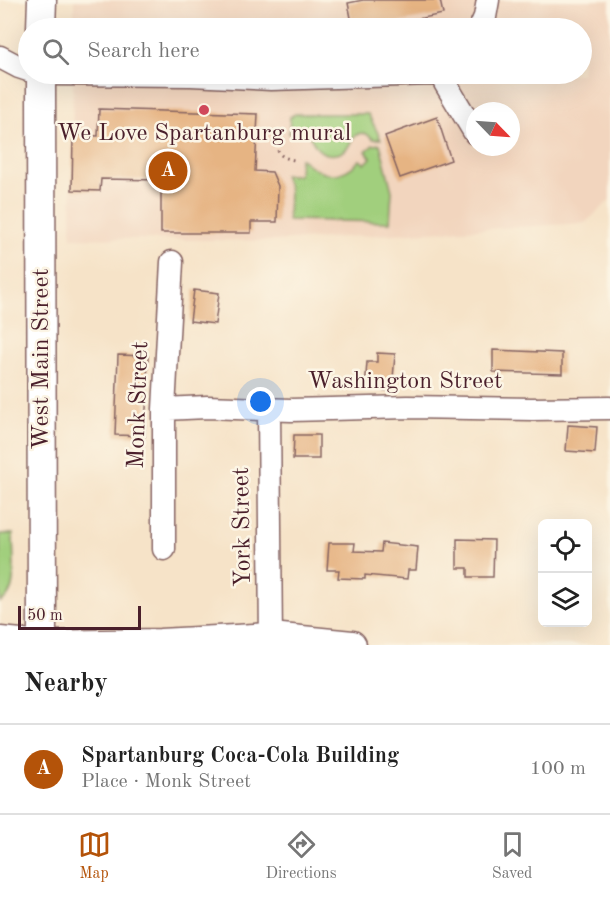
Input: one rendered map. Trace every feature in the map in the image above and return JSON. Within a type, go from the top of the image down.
[{"type":"main road","points":[[41,18],[42,0]]},
{"type":"main road","name":"West Main Street","points":[[40,84],[42,645]]},
{"type":"main road","points":[[0,641],[42,645],[271,641],[352,645]]},
{"type":"street","points":[[485,18],[488,0]]},
{"type":"street","points":[[0,57],[18,66]]},
{"type":"street","points":[[446,84],[466,118]]},
{"type":"street","name":"Monk Street","points":[[164,549],[164,409],[172,262]]},
{"type":"street","name":"Washington Street","points":[[164,409],[207,407],[269,410],[408,407],[610,408]]},
{"type":"street","name":"York Street","points":[[269,410],[271,641]]},
{"type":"path","points":[[278,132],[279,154],[283,158],[294,160]]},
{"type":"shaded area","points":[[74,0],[610,0],[610,200],[585,223],[274,241],[71,238],[73,84],[592,84],[592,18],[74,18]]},
{"type":"green space","points":[[295,114],[368,114],[381,139],[373,139],[360,133],[341,152],[333,154],[321,152],[307,133],[298,130],[289,134],[290,117]]},
{"type":"green space","points":[[380,144],[392,191],[390,222],[288,220],[289,189],[284,175],[299,175],[300,158],[315,169],[337,174],[345,172],[360,160],[365,164],[371,158],[366,151],[373,145]]},
{"type":"green space","points":[[0,534],[13,534],[14,566],[11,591],[0,602]]},
{"type":"building","points":[[363,0],[440,0],[443,14],[423,18],[351,18],[348,3]]},
{"type":"building","points":[[99,109],[258,114],[255,171],[272,172],[278,186],[277,222],[251,222],[251,233],[161,233],[161,180],[101,179],[100,191],[72,190],[73,135],[98,136]]},
{"type":"building","points":[[437,117],[451,160],[400,178],[385,136]]},
{"type":"building","points":[[194,290],[219,293],[215,324],[190,321]]},
{"type":"building","points":[[493,350],[562,353],[562,374],[493,372]]},
{"type":"building","points":[[377,353],[395,354],[392,391],[365,389],[367,362],[377,362]]},
{"type":"building","points":[[118,355],[148,356],[145,436],[115,435]]},
{"type":"building","points":[[568,425],[597,427],[595,453],[566,451]]},
{"type":"building","points":[[294,435],[319,435],[319,459],[293,459]]},
{"type":"building","points":[[457,539],[494,540],[493,577],[468,577],[468,568],[457,568]]},
{"type":"building","points":[[329,543],[355,543],[354,551],[381,552],[382,543],[418,547],[416,570],[408,570],[407,579],[365,575],[365,579],[338,578],[339,570],[327,570]]},
{"type":"place","name":"We Love Spartanburg mural","points":[[204,110]]},
{"type":"place","name":"Spartanburg Coca-Cola Building","points":[[168,171]]}]
